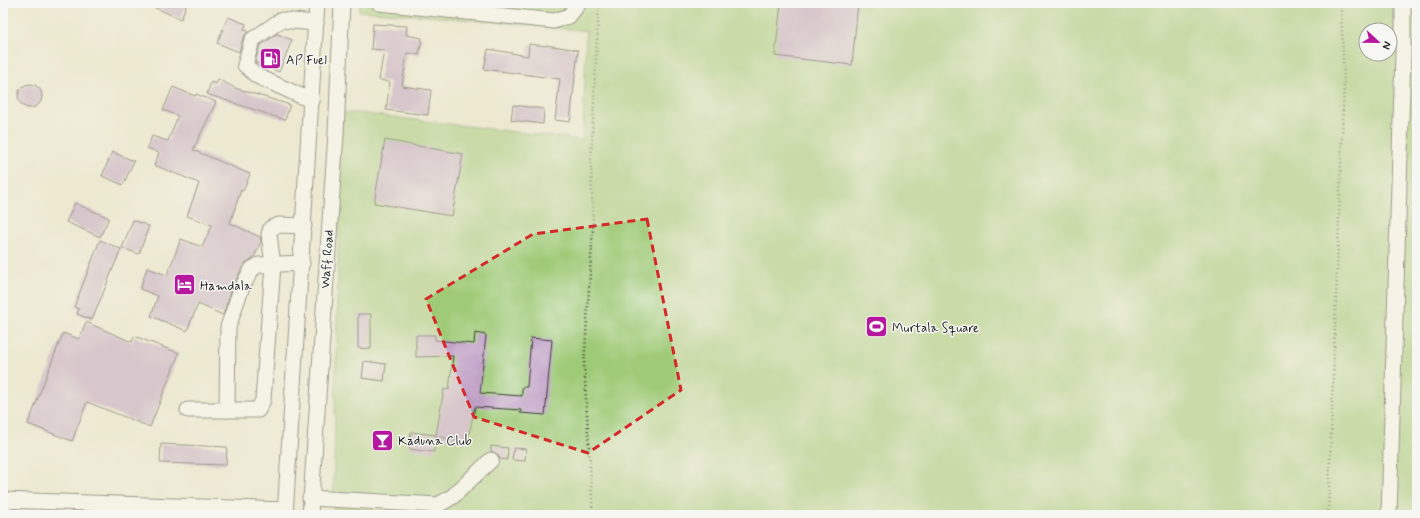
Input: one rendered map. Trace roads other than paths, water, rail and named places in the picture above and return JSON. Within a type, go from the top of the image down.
[{"type":"street","name":"Waff Road","points":[[285,512],[302,263],[317,3]]},
{"type":"street","name":"Waff Road","points":[[310,515],[336,133],[342,3]]},
{"type":"street","points":[[380,3],[486,9],[554,21],[569,16],[578,3]]},
{"type":"street","points":[[1389,515],[1403,62],[1403,3]]},
{"type":"street","points":[[312,102],[256,76],[245,65],[252,40],[281,20],[316,23]]},
{"type":"street","points":[[188,410],[258,410],[263,400],[273,265],[268,234],[271,228],[279,225],[304,226]]},
{"type":"street","points":[[227,410],[228,327],[241,289],[252,269],[259,265],[302,263]]},
{"type":"street","points":[[310,498],[438,505],[452,498],[491,460]]},
{"type":"street","points":[[3,500],[285,512]]},
{"type":"place","name":"AP Fuel","points":[[270,59]]},
{"type":"place","name":"Hamdala","points":[[184,285]]},
{"type":"place","name":"Murtala Square","points":[[877,327]]},
{"type":"place","name":"Kaduna Club","points":[[383,440]]}]
